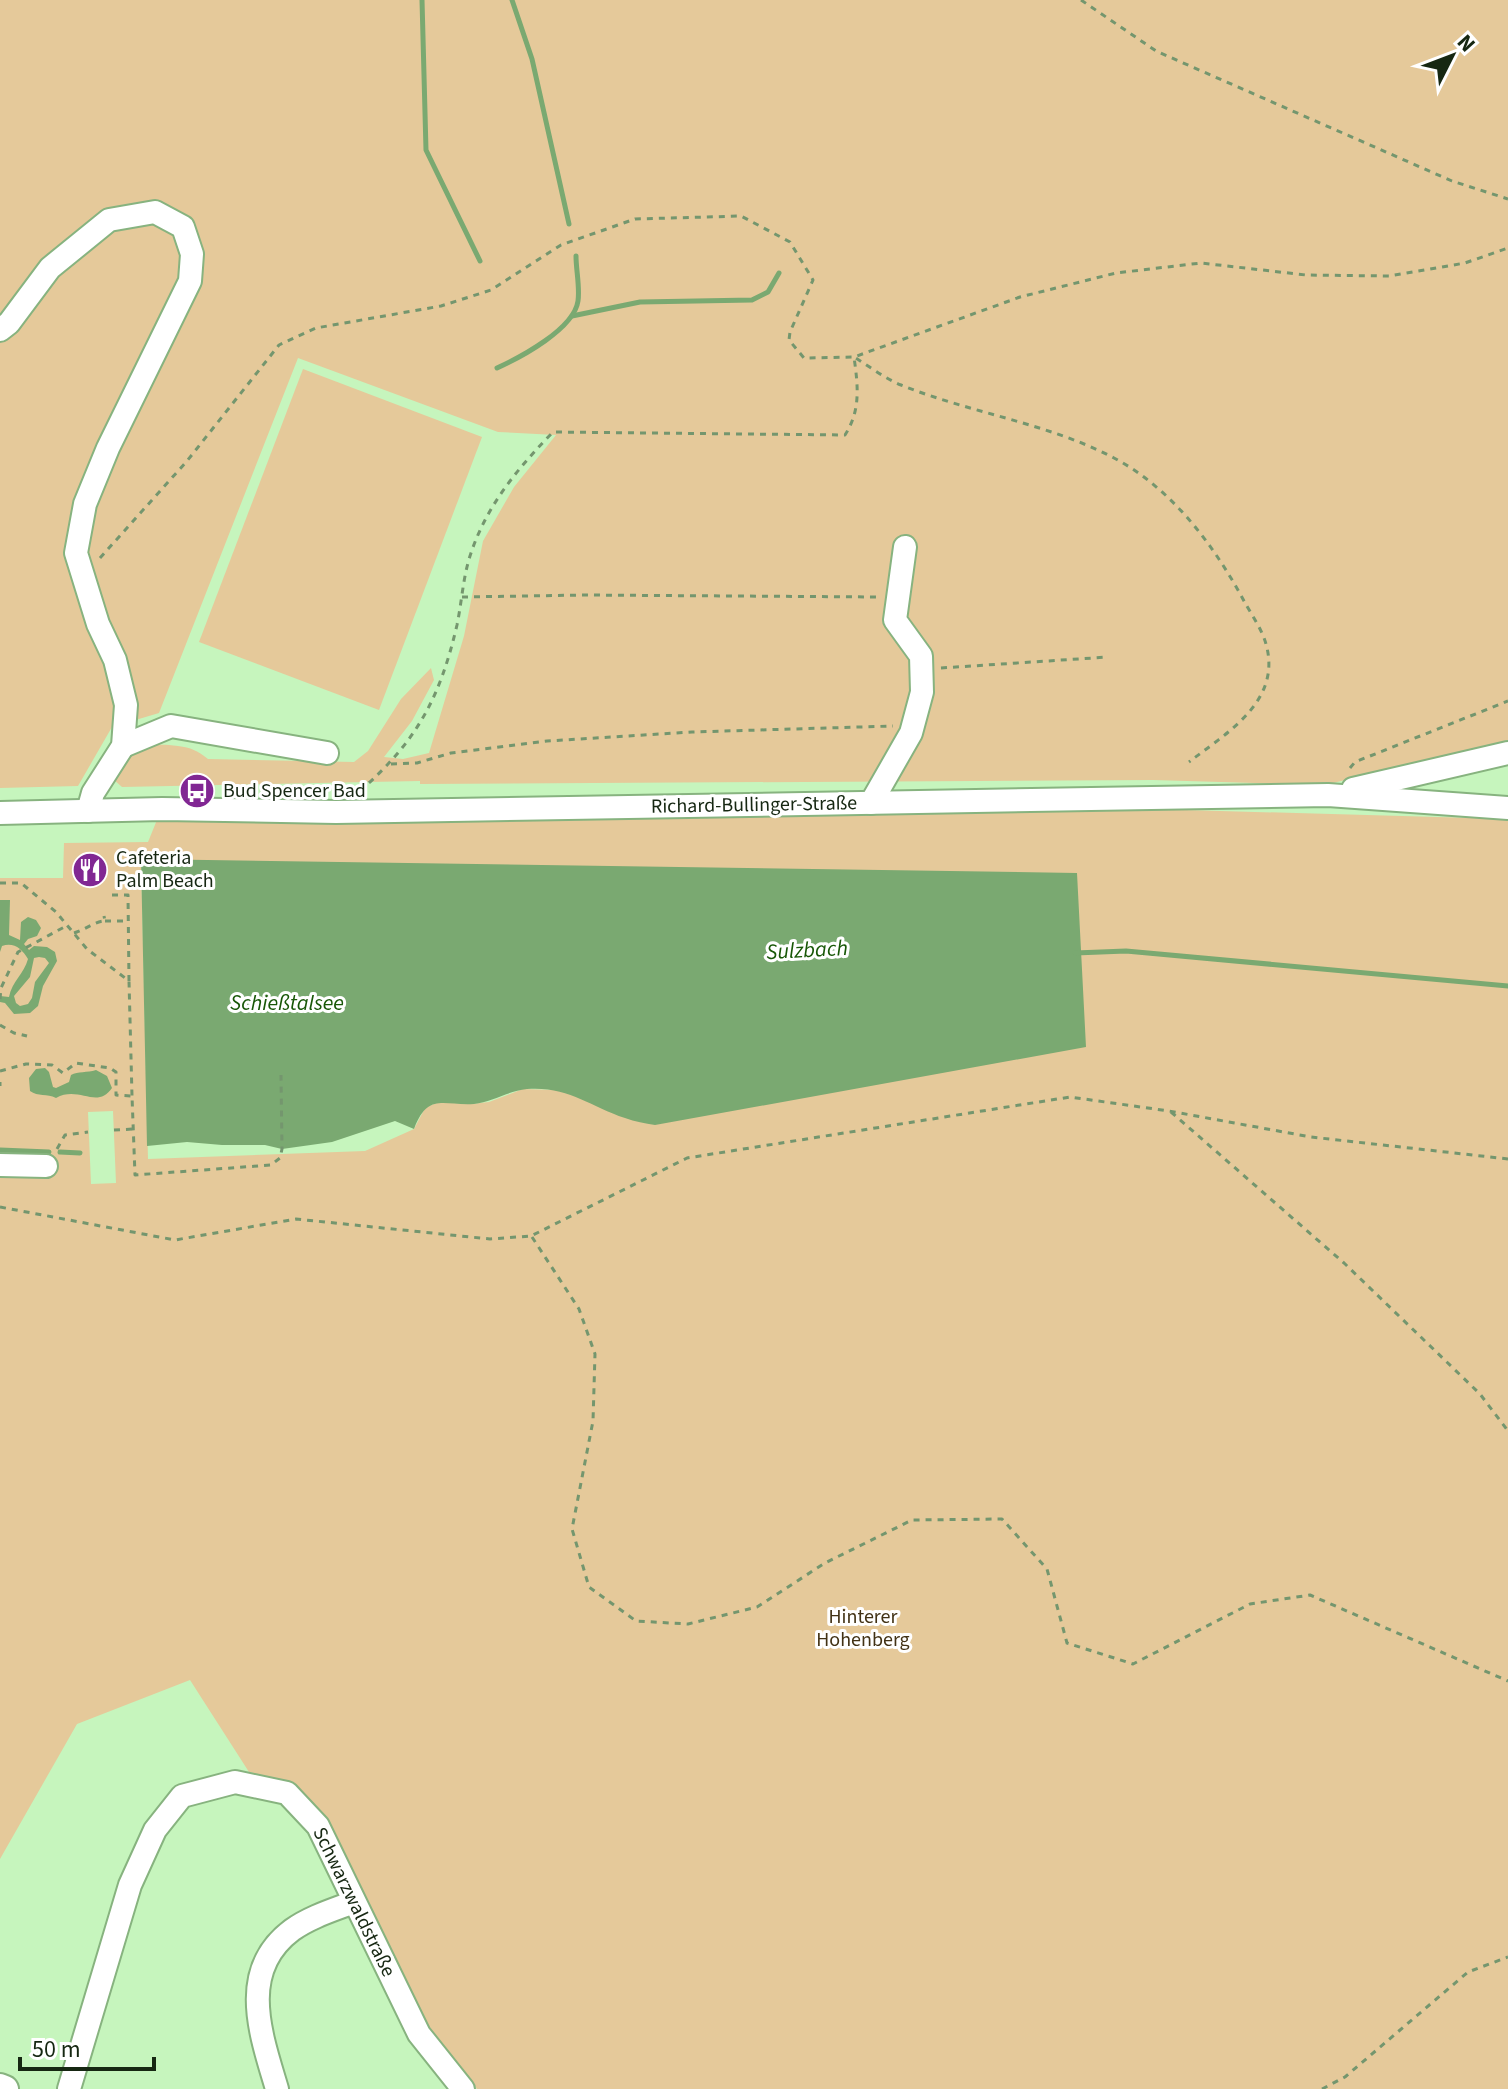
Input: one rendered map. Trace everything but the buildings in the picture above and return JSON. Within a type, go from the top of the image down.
[{"type":"street","points":[[0,330],[9,323],[50,268],[109,220],[155,212],[183,227],[192,254],[190,281],[108,448],[85,504],[76,553],[82,579],[115,660],[126,705],[123,746],[93,793],[88,811]]},
{"type":"street","points":[[871,803],[913,726],[922,692],[921,656],[895,620],[905,547]]},
{"type":"street","points":[[123,746],[171,726],[327,753]]},
{"type":"street","points":[[1328,795],[1508,753]]},
{"type":"street","name":"Richard-Bullinger-Straße","points":[[0,813],[162,809],[336,812],[1328,795],[1508,808]]},
{"type":"street","points":[[0,1165],[46,1166]]},
{"type":"street","name":"Schwarzwaldstraße","points":[[69,2089],[130,1885],[155,1830],[182,1796],[235,1782],[287,1793],[318,1826],[419,2034],[463,2089]]},
{"type":"street","points":[[277,2089],[261,2036],[256,2002],[261,1972],[272,1948],[293,1930],[354,1902]]},
{"type":"path","points":[[1081,0],[1156,51],[1452,181],[1508,199]]},
{"type":"path","points":[[82,579],[187,461],[279,345],[316,328],[441,306],[491,290],[561,245],[635,219],[741,216],[790,242],[813,280],[789,340],[804,358],[854,357],[1020,297],[1116,273],[1201,263],[1306,275],[1389,276],[1465,263],[1508,248]]},
{"type":"path","points":[[336,812],[390,764],[417,730],[443,680],[470,555],[487,515],[520,466],[553,432],[845,435],[855,420],[859,393],[854,357]]},
{"type":"path","points":[[854,357],[898,384],[1065,437],[1115,459],[1168,496],[1178,508],[1226,567],[1266,642],[1271,669],[1263,696],[1237,725],[1189,762]]},
{"type":"path","points":[[462,597],[898,597]]},
{"type":"path","points":[[921,669],[1108,657]]},
{"type":"path","points":[[1328,795],[1355,762],[1508,701]]},
{"type":"path","points":[[390,764],[417,763],[451,753],[547,741],[692,732],[913,726]]},
{"type":"path","points":[[1,881],[21,883],[68,925],[87,949],[129,981]]},
{"type":"path","points":[[112,895],[128,895],[135,1175],[271,1165],[280,1158],[282,1149],[281,1075]]},
{"type":"path","points":[[74,933],[105,919],[128,921]]},
{"type":"path","points":[[0,999],[18,952],[68,925]]},
{"type":"path","points":[[0,1025],[27,1036]]},
{"type":"path","points":[[0,1071],[26,1064],[52,1065],[63,1073],[76,1063],[110,1068],[116,1072],[116,1095],[132,1096]]},
{"type":"path","points":[[0,1207],[175,1240],[296,1219],[490,1239],[531,1236],[687,1158],[1070,1097],[1311,1137],[1508,1159]]},
{"type":"path","points":[[1169,1111],[1344,1263],[1480,1394],[1508,1431]]},
{"type":"path","points":[[114,1130],[134,1129]]},
{"type":"path","points":[[46,1166],[65,1135],[88,1132]]},
{"type":"path","points":[[531,1236],[579,1309],[595,1354],[593,1421],[572,1529],[589,1587],[636,1621],[688,1624],[757,1607],[825,1563],[912,1520],[1002,1519],[1047,1569],[1067,1643],[1133,1664],[1250,1604],[1310,1595],[1508,1681]]},
{"type":"path","points":[[1322,2089],[1345,2077],[1468,1972],[1508,1957]]},
{"type":"green space","points":[[0,0],[1508,0],[1508,740],[1325,785],[1153,780],[420,784],[420,781],[122,787],[113,779],[126,761],[139,750],[155,745],[187,748],[208,759],[354,762],[368,751],[401,699],[431,668],[434,680],[412,721],[384,757],[403,759],[429,753],[464,636],[483,541],[514,487],[556,435],[498,432],[298,358],[159,713],[112,727],[78,786],[0,788]]},
{"type":"green space","points":[[303,369],[482,437],[379,710],[199,642]]},
{"type":"green space","name":"Hinterer Hohenberg","points":[[1151,809],[1508,819],[1508,2089],[477,2089],[428,2025],[363,1904],[328,1819],[288,1781],[249,1772],[190,1680],[77,1724],[0,1859],[0,878],[63,878],[64,843],[148,842],[159,815]],"holes":[[[141,859],[573,1095],[560,1090],[523,1089],[489,1102],[438,1102],[425,1108],[414,1129],[365,1151],[148,1159]],[[113,1111],[116,1183],[91,1184],[88,1112]]]},
{"type":"water","name":"Schießtalsee","points":[[141,859],[1077,873],[1086,1047],[655,1125],[629,1119],[567,1094],[527,1089],[474,1104],[438,1103],[425,1110],[414,1129],[395,1121],[332,1142],[282,1149],[265,1145],[187,1142],[147,1146]]},
{"type":"water","points":[[0,900],[10,900],[9,935],[20,940],[21,922],[28,917],[36,920],[41,928],[37,936],[24,944],[29,950],[34,946],[47,947],[55,952],[57,961],[43,986],[38,1006],[30,1013],[14,1014],[5,1003],[0,1002],[0,996],[9,997],[28,959],[14,946],[2,946],[0,952]],"holes":[[[34,958],[45,958],[49,963],[35,982],[32,998],[28,1004],[20,1006],[14,996],[30,977]]]},
{"type":"water","points":[[45,1068],[56,1088],[69,1082],[71,1075],[96,1070],[107,1076],[112,1088],[100,1097],[72,1094],[56,1098],[33,1093],[29,1078],[36,1069]]},
{"type":"waterway","points":[[422,0],[426,150],[480,261]]},
{"type":"waterway","points":[[512,0],[532,59],[569,224]]},
{"type":"waterway","points":[[497,368],[545,341],[567,322],[578,301],[576,256]]},
{"type":"waterway","points":[[572,316],[640,302],[752,300],[768,292],[779,273]]},
{"type":"waterway","name":"Sulzbach","points":[[1075,953],[1126,951],[1508,986]]},
{"type":"waterway","name":"Sulzbach","points":[[0,1150],[49,1152]]},
{"type":"waterway","name":"Sulzbach","points":[[60,1152],[80,1153]]},
{"type":"place","name":"Bud Spencer Bad","points":[[197,791]]},
{"type":"place","name":"Cafeteria Palm Beach","points":[[90,870]]}]
